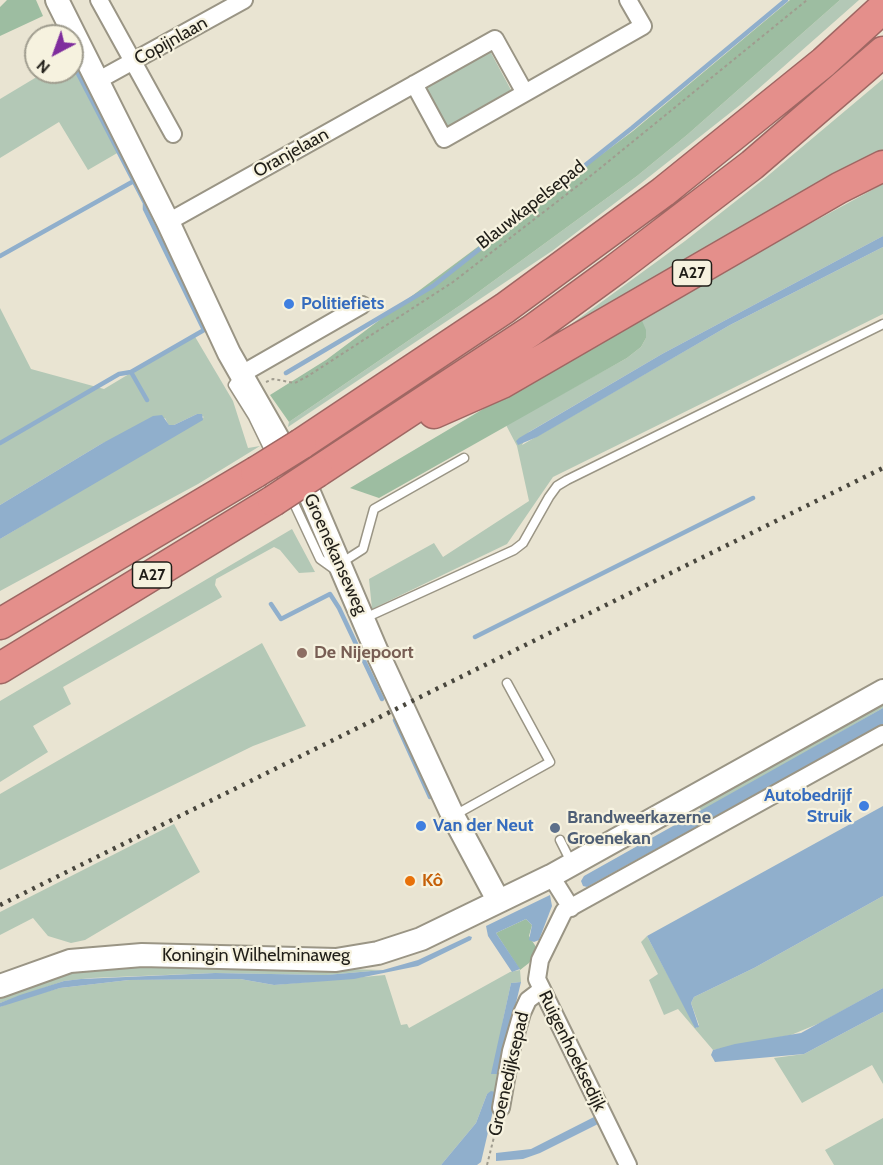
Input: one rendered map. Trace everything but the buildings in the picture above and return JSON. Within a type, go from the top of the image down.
[{"type":"highway","name":"A27","points":[[0,624],[301,444],[505,308],[663,192],[815,69],[883,8]]},
{"type":"highway","name":"A27","points":[[0,668],[273,501],[531,331],[690,214],[752,165],[883,52]]},
{"type":"highway","name":"A27","points":[[360,445],[502,383],[839,188],[883,166]]},
{"type":"street","name":"Groenekanseweg","points":[[57,0],[246,383],[310,495],[453,816],[498,900]]},
{"type":"street","points":[[99,0],[173,134]]},
{"type":"street","name":"Copijnlaan","points":[[97,81],[244,0]]},
{"type":"street","points":[[414,84],[444,139],[643,26],[628,0]]},
{"type":"street","name":"Oranjelaan","points":[[168,222],[495,39],[525,93]]},
{"type":"street","points":[[246,383],[362,304]]},
{"type":"street","name":"Koningin Wilhelminaweg","points":[[0,986],[70,961],[142,955],[336,960],[378,954],[421,939],[551,876],[883,691]]},
{"type":"street","points":[[551,876],[571,908],[883,734]]},
{"type":"street","name":"Ruigenhoeksedijk","points":[[571,908],[564,911],[540,960],[537,979],[628,1165]]},
{"type":"street","name":"Groenedijksepad","points":[[501,1108],[511,1051],[522,1013],[528,1000],[541,990]]},
{"type":"lane","points":[[363,618],[514,550],[523,543],[557,486],[567,480],[883,324]]},
{"type":"lane","points":[[344,571],[363,549],[374,509],[464,458]]},
{"type":"lane","points":[[453,816],[550,762],[507,683]]},
{"type":"lane","points":[[560,840],[572,865]]},
{"type":"path","name":"Blauwkapelsepad","points":[[246,383],[273,379],[295,383],[453,282],[593,174],[807,0]]},
{"type":"path","name":"Groenedijksepad","points":[[487,1165],[501,1108]]},
{"type":"green space","points":[[7,0],[36,0],[43,16],[0,36],[0,7]]},
{"type":"green space","points":[[790,0],[840,0],[637,176],[462,304],[289,422],[270,395],[326,360],[633,131]]},
{"type":"green space","points":[[840,0],[859,0],[740,105],[640,184],[552,251],[288,427],[289,422],[462,304],[637,176]]},
{"type":"green space","points":[[490,51],[511,90],[446,127],[425,88]]},
{"type":"green space","points":[[883,79],[883,155],[555,336],[685,241],[764,179]]},
{"type":"green space","points":[[84,81],[119,152],[88,170],[59,122],[0,158],[0,99],[25,84],[84,84]]},
{"type":"green space","points":[[883,184],[883,236],[662,354],[529,432],[522,445],[730,325],[883,247],[883,314],[553,477],[507,544],[372,609],[369,579],[434,543],[443,557],[529,501],[517,446],[506,425],[627,358],[641,347],[646,338],[640,316]]},
{"type":"green space","points":[[0,308],[31,369],[104,389],[194,335],[233,401],[248,448],[260,446],[198,484],[0,591],[0,539],[204,417],[197,414],[169,426],[165,418],[101,444],[0,505]]},
{"type":"green space","points":[[640,316],[646,330],[646,338],[641,347],[627,358],[379,498],[350,488]]},
{"type":"green space","points":[[292,529],[315,572],[299,573],[280,550],[274,547],[216,579],[215,585],[222,597],[63,687],[71,704],[33,726],[48,752],[0,782],[0,701]]},
{"type":"green space","points":[[262,643],[306,726],[253,746],[0,870],[0,794]]},
{"type":"green space","points":[[883,699],[883,708],[702,812],[699,807],[710,797]]},
{"type":"green space","points":[[174,824],[200,872],[85,940],[71,943],[48,936],[33,918],[0,935],[0,912]]},
{"type":"green space","points":[[883,896],[883,988],[820,1023],[791,1035],[713,1050],[678,1009],[664,1015],[649,980],[658,974],[641,942],[647,936],[696,1028],[699,1025],[691,1003],[694,997],[754,968]]},
{"type":"green space","points":[[526,919],[532,925],[529,936],[538,950],[529,963],[520,970],[496,933]]},
{"type":"green space","points":[[183,965],[383,970],[326,975],[215,973],[91,978],[64,981],[0,1003],[0,995],[65,972]]},
{"type":"green space","points":[[520,970],[521,982],[511,983],[503,1020],[495,1092],[487,1094],[476,1123],[441,1165],[0,1165],[0,1007],[19,999],[60,988],[129,980],[240,979],[274,985],[385,975],[401,1025],[407,1024],[409,1028],[510,972]]},
{"type":"green space","points":[[883,1012],[883,1084],[872,1065],[802,1103],[774,1058],[804,1054]]},
{"type":"green space","points":[[883,1118],[883,1165],[834,1165],[825,1150]]},
{"type":"water","points":[[883,236],[883,247],[730,325],[537,437],[518,445],[516,441],[519,438],[662,354]]},
{"type":"water","points":[[197,414],[202,414],[203,420],[0,539],[0,505],[101,444],[153,416],[162,415],[169,425],[174,425]]},
{"type":"water","points":[[883,708],[883,724],[587,887],[583,886],[581,881],[584,876]]},
{"type":"water","points":[[883,806],[883,896],[754,968],[694,997],[691,1003],[699,1027],[695,1028],[647,936]]},
{"type":"water","points":[[550,895],[552,906],[539,940],[534,942],[529,940],[532,925],[526,919],[496,933],[520,969],[512,972],[488,936],[486,926]]},
{"type":"water","points":[[469,936],[472,937],[471,940],[418,966],[354,979],[274,985],[240,979],[129,980],[60,988],[0,1007],[0,1003],[20,995],[64,981],[81,979],[215,973],[326,975],[383,970],[418,960]]},
{"type":"water","points":[[521,982],[499,1074],[491,1074],[511,983]]},
{"type":"water","points":[[883,988],[883,1012],[804,1054],[715,1062],[711,1055],[713,1050],[735,1044],[801,1033]]},
{"type":"water","points":[[491,1091],[495,1092],[496,1098],[481,1162],[477,1165],[441,1165],[476,1123],[487,1094]]},
{"type":"water","points":[[594,1117],[598,1124],[540,1153],[523,1159],[496,1161],[496,1153],[531,1149]]},
{"type":"waterway","points":[[286,373],[433,286],[632,128],[786,0]]},
{"type":"waterway","points":[[83,84],[145,203],[145,209],[204,330],[131,372],[147,400]]},
{"type":"waterway","points":[[0,256],[132,182]]},
{"type":"waterway","points":[[0,443],[119,374],[131,372]]},
{"type":"waterway","points":[[475,637],[753,498]]},
{"type":"waterway","points":[[271,604],[281,619],[330,594],[339,608],[382,699]]},
{"type":"waterway","points":[[395,720],[430,797]]},
{"type":"railway","points":[[0,905],[883,468]]},
{"type":"place","name":"Politiefiets","points":[[289,304]]},
{"type":"place","name":"De Nijepoort","points":[[302,653]]},
{"type":"place","name":"Autobedrijf Struik","points":[[864,806]]},
{"type":"place","name":"Van der Neut","points":[[421,826]]},
{"type":"place","name":"Brandweerkazerne Groenekan","points":[[555,828]]},
{"type":"place","name":"Kô","points":[[410,881]]}]
